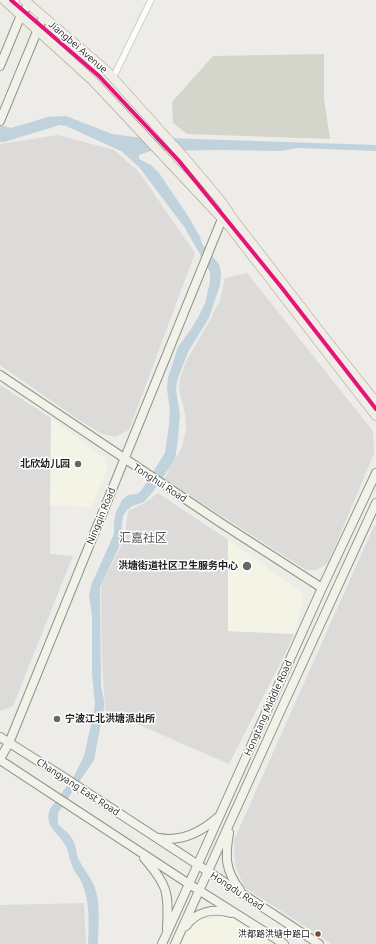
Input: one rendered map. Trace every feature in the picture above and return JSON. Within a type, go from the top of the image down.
[{"type":"main road","name":"Jiangbei Avenue","points":[[4,0],[93,81],[222,219]]},
{"type":"main road","name":"Jiangbei Avenue","points":[[26,2],[106,70],[184,157],[226,208]]},
{"type":"main road","points":[[0,66],[26,2]]},
{"type":"main road","points":[[0,121],[43,16]]},
{"type":"main road","points":[[226,208],[310,319],[376,402]]},
{"type":"main road","name":"Ningqin Road","points":[[0,759],[9,743],[226,208]]},
{"type":"main road","points":[[222,219],[376,416]]},
{"type":"main road","name":"Tonghui Road","points":[[0,375],[124,459],[322,588]]},
{"type":"main road","name":"Hongtang Middle Road","points":[[162,944],[322,588],[376,473]]},
{"type":"main road","name":"Hongtang Middle Road","points":[[177,940],[376,503]]},
{"type":"main road","name":"Changyang East Road","points":[[0,737],[156,838]]},
{"type":"main road","name":"Changyang East Road","points":[[0,759],[138,851]]},
{"type":"main road","points":[[156,838],[175,839],[186,836],[208,825],[220,816]]},
{"type":"main road","points":[[230,822],[227,848],[229,870],[233,880],[245,896]]},
{"type":"main road","name":"Hongdu Road","points":[[156,838],[319,944]]},
{"type":"main road","points":[[138,851],[159,876],[165,887],[168,899],[167,933]]},
{"type":"main road","name":"Hongdu Road","points":[[138,851],[284,944]]},
{"type":"main road","points":[[177,940],[193,919],[205,912],[220,911],[240,916]]},
{"type":"street","points":[[113,78],[151,0]]},
{"type":"shaded area","points":[[324,54],[324,99],[330,139],[187,134],[173,123],[172,102],[213,56]]},
{"type":"shaded area","points":[[58,135],[114,150],[139,172],[195,253],[129,430],[115,437],[102,434],[82,422],[0,365],[0,144]]},
{"type":"shaded area","points":[[247,273],[373,431],[374,454],[328,563],[317,570],[306,570],[164,479],[182,447],[186,429],[185,414],[179,389],[180,379],[186,361],[220,300],[225,278]]},
{"type":"shaded area","points":[[0,385],[51,418],[50,554],[73,556],[13,706],[0,711]]},
{"type":"shaded area","name":"北欣幼儿园","points":[[51,418],[105,459],[107,470],[91,507],[50,505]]},
{"type":"shaded area","points":[[158,493],[228,540],[229,631],[294,634],[229,764],[105,710],[102,658],[101,585],[125,535],[128,511],[145,503]]},
{"type":"shaded area","points":[[376,525],[376,944],[332,944],[244,887],[235,865],[234,840],[374,526]]},
{"type":"shaded area","name":"洪塘街道社区卫生服务中心","points":[[228,540],[303,593],[303,601],[294,634],[228,631]]},
{"type":"shaded area","points":[[84,903],[86,944],[0,944],[0,905]]},
{"type":"shaded area","points":[[229,916],[274,944],[182,944],[190,927],[203,919]]},
{"type":"water","points":[[66,116],[112,134],[135,137],[376,145],[376,151],[297,148],[281,151],[150,151],[139,155],[139,159],[151,165],[159,173],[188,216],[200,237],[202,244],[219,264],[221,273],[220,285],[209,318],[188,352],[177,381],[176,390],[180,415],[175,459],[152,493],[144,502],[132,506],[123,516],[119,547],[100,587],[101,686],[104,708],[94,760],[58,813],[58,824],[73,840],[78,858],[95,888],[99,908],[98,944],[88,944],[89,929],[85,890],[75,872],[66,846],[50,825],[48,815],[50,809],[74,776],[84,756],[92,721],[95,705],[92,674],[92,616],[89,595],[92,583],[114,534],[116,512],[122,500],[128,495],[137,494],[141,491],[165,453],[170,410],[167,389],[168,378],[178,347],[191,329],[205,303],[210,282],[210,272],[185,228],[139,167],[121,151],[66,126],[60,125],[0,142],[0,125],[11,128],[48,117]]},
{"type":"transit line","points":[[11,0],[99,76],[179,161],[282,288],[376,409]]},
{"type":"place","name":"北欣幼儿园","points":[[78,464]]},
{"type":"place","name":"洪塘街道社区卫生服务中心","points":[[247,566]]},
{"type":"place","name":"宁波江北洪塘派出所","points":[[57,719]]},
{"type":"place","name":"洪都路洪塘中路口","points":[[318,934]]},
{"type":"district","name":"汇嘉社区","points":[[143,538]]}]
